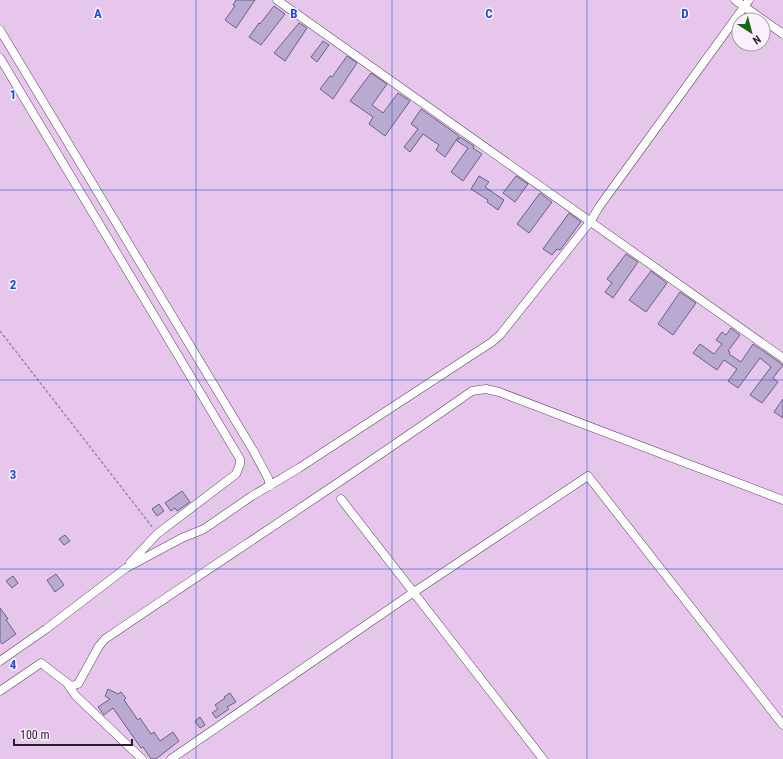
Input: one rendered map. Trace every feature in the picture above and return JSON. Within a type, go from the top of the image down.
[{"type":"street","points":[[277,0],[783,358]]},
{"type":"street","points":[[735,0],[747,5],[783,34]]},
{"type":"street","points":[[0,661],[46,629],[126,568],[182,538],[204,529],[252,496],[305,464],[492,342],[510,324],[590,222],[599,207],[726,31],[747,5]]},
{"type":"street","points":[[0,30],[249,444],[268,478],[270,486]]},
{"type":"street","points":[[0,58],[240,459],[240,464],[236,474],[157,534],[126,568]]},
{"type":"street","points":[[0,691],[41,663],[71,686],[78,684],[99,646],[105,639],[269,528],[372,461],[472,391],[486,388],[499,392],[783,500]]},
{"type":"street","points":[[171,759],[414,592],[588,476],[783,725]]},
{"type":"street","points":[[342,500],[543,759]]},
{"type":"street","points":[[67,683],[75,695],[142,759]]},
{"type":"path","points":[[0,331],[157,534]]},
{"type":"building","points":[[236,0],[255,0],[236,28],[225,20],[235,6],[233,5]]},
{"type":"building","points":[[274,6],[285,14],[261,45],[249,37]]},
{"type":"building","points":[[299,23],[307,28],[285,61],[274,53]]},
{"type":"building","points":[[323,41],[329,45],[317,62],[311,57]]},
{"type":"building","points":[[347,56],[357,63],[333,99],[320,89],[330,76],[332,77]]},
{"type":"building","points":[[371,73],[387,84],[372,105],[383,113],[398,93],[410,101],[385,136],[369,124],[373,117],[350,101]]},
{"type":"building","points":[[421,109],[459,136],[445,157],[436,150],[439,145],[423,134],[410,152],[404,147],[418,129],[411,124]]},
{"type":"building","points":[[460,137],[474,146],[473,148],[482,154],[463,181],[451,172],[468,148],[457,141]]},
{"type":"building","points":[[479,176],[489,182],[485,187],[504,200],[498,210],[487,202],[488,200],[471,189]]},
{"type":"building","points":[[516,176],[528,184],[515,202],[503,193]]},
{"type":"building","points":[[540,193],[552,202],[529,233],[517,224]]},
{"type":"building","points":[[569,213],[581,222],[560,250],[557,249],[552,255],[543,249]]},
{"type":"building","points":[[626,254],[638,262],[613,298],[605,292],[612,283],[607,279]]},
{"type":"building","points":[[651,271],[667,283],[646,312],[629,300]]},
{"type":"building","points":[[680,292],[696,303],[673,335],[658,324]]},
{"type":"building","points":[[731,328],[740,335],[728,351],[730,352],[729,354],[741,362],[753,344],[783,365],[773,378],[778,382],[762,403],[750,395],[771,367],[760,358],[738,388],[728,381],[737,369],[724,360],[717,370],[693,353],[700,344],[714,354],[722,344],[716,340],[722,332],[726,335]]},
{"type":"building","points":[[783,399],[783,418],[774,412]]},
{"type":"building","points":[[182,491],[190,502],[177,511],[175,508],[171,511],[165,503]]},
{"type":"building","points":[[159,504],[164,511],[157,516],[152,509]]},
{"type":"building","points":[[65,535],[70,541],[64,545],[59,539]]},
{"type":"building","points":[[56,574],[64,585],[55,592],[47,580]]},
{"type":"building","points":[[13,576],[18,583],[12,588],[6,581]]},
{"type":"building","points":[[0,608],[16,634],[2,644],[0,641]]},
{"type":"building","points":[[108,689],[118,694],[121,692],[126,698],[124,700],[138,720],[140,718],[151,734],[154,732],[160,741],[173,732],[179,741],[156,759],[151,759],[143,747],[141,748],[113,708],[104,715],[98,707],[110,699],[105,696]]},
{"type":"building","points":[[230,693],[236,702],[227,707],[229,709],[216,718],[212,713],[218,709],[215,705]]},
{"type":"building","points":[[200,717],[205,725],[200,728],[195,721]]}]
